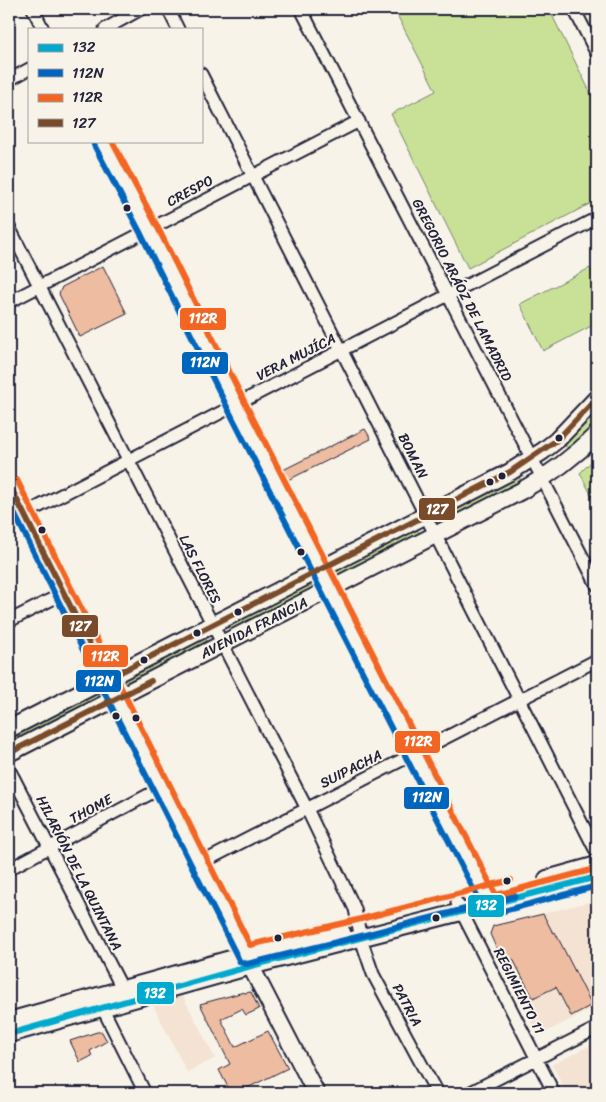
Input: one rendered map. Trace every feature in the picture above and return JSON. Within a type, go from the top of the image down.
[{"type":"street","points":[[33,9],[42,28]]},
{"type":"street","points":[[106,28],[141,9]]},
{"type":"street","points":[[168,9],[178,28]]},
{"type":"street","name":"GREGORIO ARÁOZ DE LAMADRID","points":[[301,9],[597,585]]},
{"type":"street","points":[[574,9],[597,54]]},
{"type":"street","points":[[9,80],[28,70]]},
{"type":"street","name":"BOMAN","points":[[202,76],[597,853]]},
{"type":"street","name":"CRESPO","points":[[9,302],[359,121]]},
{"type":"street","points":[[103,142],[489,900]]},
{"type":"street","name":"VERA MUJÍCA","points":[[9,522],[597,218]]},
{"type":"street","name":"LAS FLORES","points":[[9,227],[307,809],[355,909],[360,934]]},
{"type":"street","name":"AVENIDA FRANCIA","points":[[9,729],[510,472],[556,440],[597,398]]},
{"type":"street","name":"AVENIDA FRANCIA","points":[[9,753],[543,479],[569,460],[597,434]]},
{"type":"street","points":[[9,484],[316,1093]]},
{"type":"street","points":[[9,621],[64,593]]},
{"type":"street","name":"SUIPACHA","points":[[199,864],[597,660]]},
{"type":"street","name":"HILARIÓN DE LA QUINTANA","points":[[9,769],[123,990]]},
{"type":"street","name":"THOME","points":[[9,869],[162,788]]},
{"type":"street","points":[[9,1034],[99,1002],[123,990],[360,934],[460,908],[597,865]]},
{"type":"street","points":[[489,900],[597,877]]},
{"type":"street","name":"REGIMIENTO 11","points":[[460,908],[554,1093]]},
{"type":"street","name":"PATRIA","points":[[360,934],[373,974],[437,1093]]},
{"type":"street","points":[[9,1021],[99,1002],[248,961]]},
{"type":"street","points":[[99,1002],[145,1093]]},
{"type":"street","points":[[469,1093],[597,1028]]},
{"type":"shaded area","points":[[597,900],[597,1006],[538,1036],[503,963],[530,951],[513,921]]},
{"type":"shaded area","points":[[181,993],[215,1058],[187,1072],[150,999]]},
{"type":"shaded area","points":[[597,1042],[597,1093],[567,1093],[552,1065]]},
{"type":"green space","points":[[394,9],[549,9],[597,106],[597,200],[468,268],[391,114],[436,91]]},
{"type":"green space","points":[[590,268],[597,282],[597,323],[543,351],[520,304]]},
{"type":"green space","points":[[597,406],[597,426],[572,449],[565,446],[564,441]]},
{"type":"green space","points":[[597,456],[597,506],[580,473]]},
{"type":"green space","points":[[517,476],[520,478],[521,484],[447,524],[441,521],[440,515]]},
{"type":"green space","points":[[415,528],[420,533],[420,537],[338,577],[335,575],[334,570]]},
{"type":"green space","points":[[309,582],[312,584],[313,591],[232,631],[229,629],[228,624]]},
{"type":"green space","points":[[202,636],[206,637],[207,644],[124,685],[122,684],[120,678]]},
{"type":"green space","points":[[94,692],[97,694],[98,701],[13,745],[9,743],[9,733]]},
{"type":"building","points":[[103,266],[127,314],[80,337],[59,294],[62,287]]},
{"type":"building","points":[[365,429],[371,439],[288,480],[283,470]]},
{"type":"building","points":[[543,914],[553,933],[555,932],[592,1005],[571,1016],[556,987],[533,998],[513,959],[503,963],[490,934],[493,926]]},
{"type":"building","points":[[244,992],[251,992],[259,1009],[246,1015],[242,1009],[221,1019],[235,1047],[268,1031],[288,1068],[237,1093],[231,1093],[219,1070],[230,1064],[200,1004]]},
{"type":"building","points":[[102,1032],[107,1041],[90,1051],[92,1056],[80,1062],[70,1041]]},
{"type":"transit line","name":"112R","points":[[113,142],[157,226],[496,895],[595,869]]},
{"type":"transit line","name":"112N","points":[[94,145],[484,910],[492,914],[597,886]]},
{"type":"transit line","name":"127","points":[[9,484],[107,679],[510,472],[557,440],[597,398]]},
{"type":"transit line","name":"112R","points":[[17,480],[250,945],[357,920],[511,880]]},
{"type":"transit line","name":"112N","points":[[9,503],[240,962],[247,964],[515,896]]},
{"type":"transit line","name":"127","points":[[9,753],[151,681]]},
{"type":"transit line","name":"132","points":[[9,1034],[251,966],[597,877]]}]
